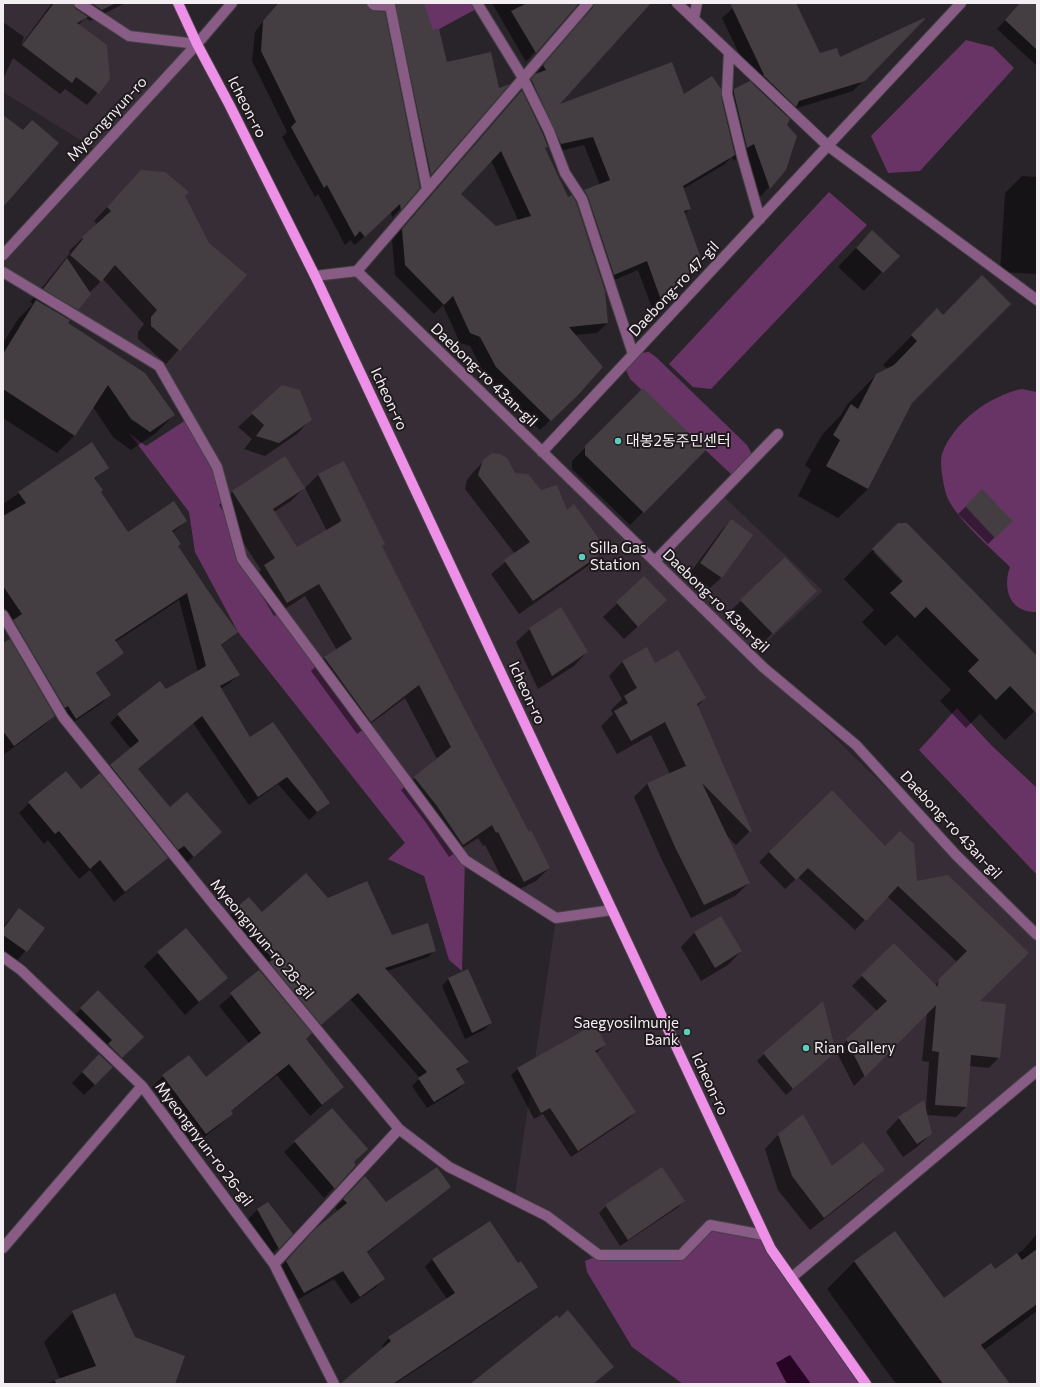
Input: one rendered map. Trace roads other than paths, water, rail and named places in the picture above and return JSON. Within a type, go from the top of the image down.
[{"type":"main road","name":"Icheon-ro","points":[[178,3],[197,44],[230,106],[315,276],[770,1249],[866,1384]]},
{"type":"street","points":[[79,3],[129,36],[197,44]]},
{"type":"street","name":"Myeongnyun-ro","points":[[3,254],[197,44],[232,3]]},
{"type":"street","points":[[372,3],[374,5],[390,6],[427,189]]},
{"type":"street","points":[[478,3],[523,78],[549,131],[566,173],[582,199],[633,354]]},
{"type":"street","points":[[315,276],[357,271],[588,3]]},
{"type":"street","points":[[677,3],[828,146],[1037,300]]},
{"type":"street","points":[[694,18],[698,3]]},
{"type":"street","name":"Daebong-ro 47-gil","points":[[542,452],[961,3]]},
{"type":"street","points":[[729,52],[727,94],[742,156],[760,219]]},
{"type":"street","name":"Daebong-ro 43an-gil","points":[[357,271],[764,668],[856,745],[956,855],[1037,935]]},
{"type":"street","points":[[3,272],[159,366],[217,467],[242,559],[465,860],[556,918],[612,910]]},
{"type":"street","points":[[655,561],[778,434]]},
{"type":"street","name":"Myeongnyun-ro 28-gil","points":[[3,615],[63,716],[215,906],[399,1128],[449,1167],[547,1216],[599,1255],[681,1255],[710,1225],[764,1234]]},
{"type":"street","name":"Myeongnyun-ro 26-gil","points":[[3,957],[21,970],[142,1086],[274,1264],[334,1384]]},
{"type":"street","points":[[791,1278],[1037,1071]]},
{"type":"street","points":[[3,1248],[142,1086]]},
{"type":"street","points":[[274,1264],[399,1128]]},
{"type":"place","name":"대봉2동주민센터","points":[[618,441]]},
{"type":"place","name":"Silla Gas Station","points":[[582,557]]},
{"type":"place","name":"Saegyosilmunje Bank","points":[[687,1032]]},
{"type":"place","name":"Rian Gallery","points":[[806,1048]]}]
